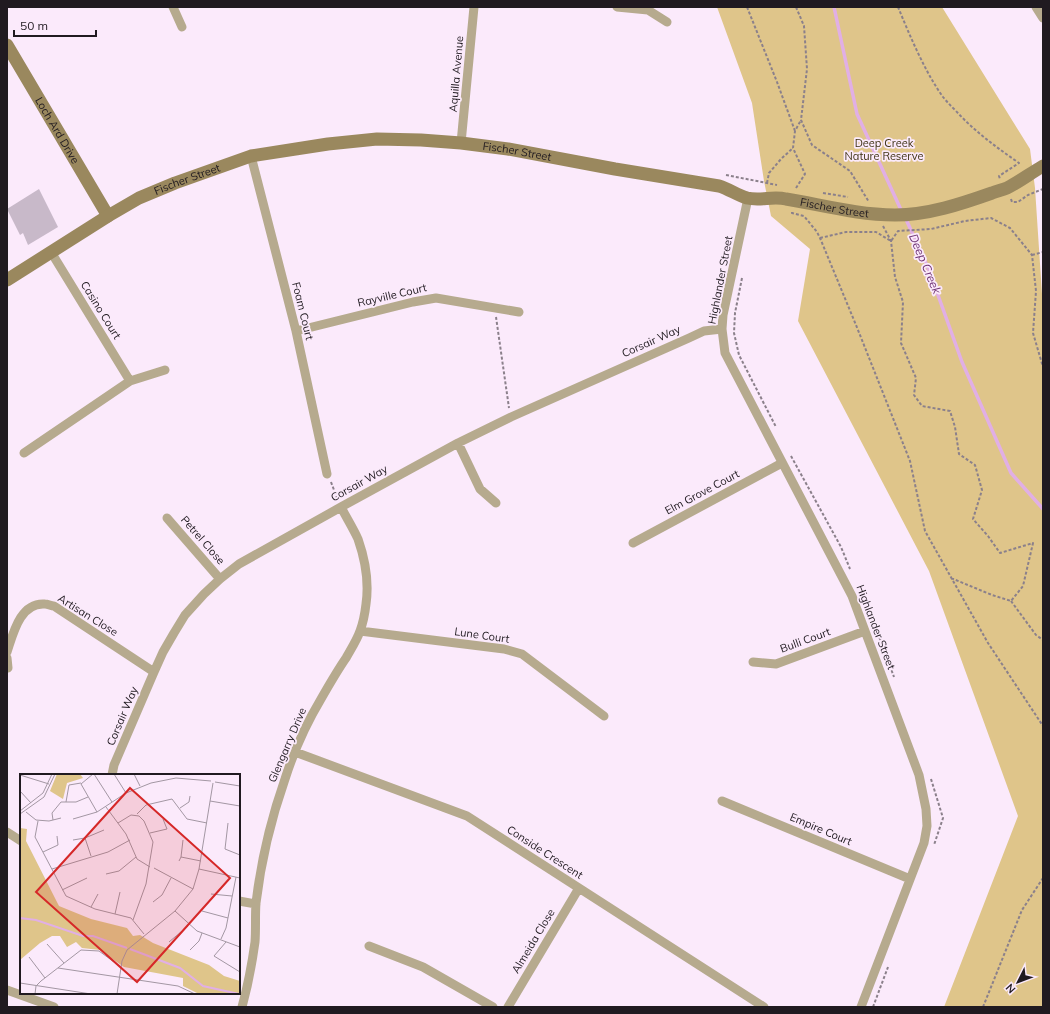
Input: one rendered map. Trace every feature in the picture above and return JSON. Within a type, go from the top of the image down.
[{"type":"street","points":[[173,7],[182,27]]},
{"type":"street","name":"Aquilla Avenue","points":[[461,143],[474,7]]},
{"type":"street","points":[[617,7],[648,10],[667,22]]},
{"type":"street","points":[[1036,7],[1043,18]]},
{"type":"street","name":"Loch Ard Drive","points":[[7,45],[108,216]]},
{"type":"street","name":"Fischer Street","points":[[7,280],[139,198],[196,175],[251,156],[328,144],[377,139],[461,143],[508,149],[615,169],[719,186],[748,198],[785,198],[795,194],[851,211],[876,208],[896,215],[921,213],[956,205],[1006,188],[1043,166]]},
{"type":"street","name":"Foam Court","points":[[251,156],[296,331],[327,474]]},
{"type":"street","name":"Highlander Street","points":[[748,198],[723,315],[722,329],[725,353],[852,596],[919,776],[926,809],[924,843],[861,1007]]},
{"type":"street","name":"Casino Court","points":[[51,252],[130,381]]},
{"type":"street","name":"Rayville Court","points":[[296,331],[413,302],[436,298],[519,312]]},
{"type":"street","name":"Corsair Way","points":[[112,774],[114,764],[163,652],[186,615],[204,594],[239,564],[458,443],[510,417],[689,338],[704,332],[722,329]]},
{"type":"street","points":[[24,453],[130,381],[165,370]]},
{"type":"street","points":[[458,443],[480,489],[496,503]]},
{"type":"street","name":"Elm Grove Court","points":[[633,543],[782,462]]},
{"type":"street","name":"Glengarry Drive","points":[[242,1007],[252,960],[255,936],[256,904],[267,843],[284,780],[305,729],[320,700],[355,642],[360,631],[366,603],[365,566],[363,555],[358,539],[341,507]]},
{"type":"street","name":"Petrel Close","points":[[167,518],[220,579]]},
{"type":"street","name":"Artisan Close","points":[[7,652],[18,622],[23,615],[36,605],[45,604],[54,606],[154,672]]},
{"type":"street","name":"Lune Court","points":[[360,631],[504,649],[522,654],[604,716]]},
{"type":"street","name":"Bulli Court","points":[[753,662],[776,664],[865,631]]},
{"type":"street","points":[[7,658],[8,668]]},
{"type":"street","name":"Conside Crescent","points":[[295,752],[467,816],[764,1007]]},
{"type":"street","name":"Empire Court","points":[[722,801],[910,879]]},
{"type":"street","points":[[7,832],[20,840]]},
{"type":"street","name":"Almeida Close","points":[[508,1007],[579,888]]},
{"type":"street","points":[[240,900],[256,904]]},
{"type":"street","points":[[369,946],[423,967],[493,1007]]},
{"type":"street","points":[[7,990],[50,1006]]},
{"type":"path","points":[[747,7],[777,82],[794,131],[793,148],[804,174],[795,194],[792,213],[804,216],[820,238],[910,461],[924,531],[988,643],[1043,726]]},
{"type":"path","points":[[794,131],[801,120],[807,69],[804,26],[796,7]]},
{"type":"path","points":[[898,7],[926,69],[944,98],[968,124],[1019,163],[999,176],[1012,202],[1018,202],[1028,195],[1043,189]]},
{"type":"path","points":[[801,120],[812,145],[850,171],[869,201],[876,208],[891,241],[895,277],[903,302],[901,343],[916,378],[914,395],[922,406],[950,411],[955,427],[959,454],[975,465],[982,490],[973,519],[1000,553],[1034,543],[1023,586],[1011,602]]},
{"type":"path","points":[[767,183],[769,173],[793,148]]},
{"type":"path","points":[[720,174],[779,186]]},
{"type":"path","points":[[790,187],[795,194]]},
{"type":"path","points":[[795,194],[802,189]]},
{"type":"path","points":[[822,192],[849,198]]},
{"type":"path","points":[[863,200],[869,201]]},
{"type":"path","points":[[891,241],[898,231],[931,230],[966,221],[990,218],[1010,228],[1032,255],[1036,291],[1034,333],[1043,367]]},
{"type":"path","points":[[820,238],[846,232],[876,232],[891,241]]},
{"type":"path","points":[[1032,255],[1043,252]]},
{"type":"path","points":[[742,274],[735,313],[734,333],[739,355],[779,433]]},
{"type":"path","points":[[495,308],[510,417]]},
{"type":"path","points":[[790,454],[841,547],[852,574]]},
{"type":"path","points":[[327,474],[341,507]]},
{"type":"path","points":[[951,578],[1011,602],[1036,635],[1043,640]]},
{"type":"path","points":[[873,622],[895,680]]},
{"type":"path","points":[[930,777],[943,818],[934,847]]},
{"type":"path","points":[[983,1007],[1022,910],[1043,878]]},
{"type":"path","points":[[873,1007],[890,962]]},
{"type":"green space","name":"Deep Creek Nature Reserve","points":[[717,7],[942,7],[1030,149],[1035,188],[1043,309],[1043,1007],[944,1007],[1018,816],[929,571],[798,321],[810,249],[771,216],[752,103]]},
{"type":"building","points":[[39,189],[58,227],[28,245],[23,233],[20,235],[7,209]]},
{"type":"waterway","name":"Deep Creek","points":[[834,7],[857,114],[902,212]]},
{"type":"waterway","name":"Deep Creek","points":[[905,217],[929,270],[962,362],[1011,473],[1043,509]]}]
